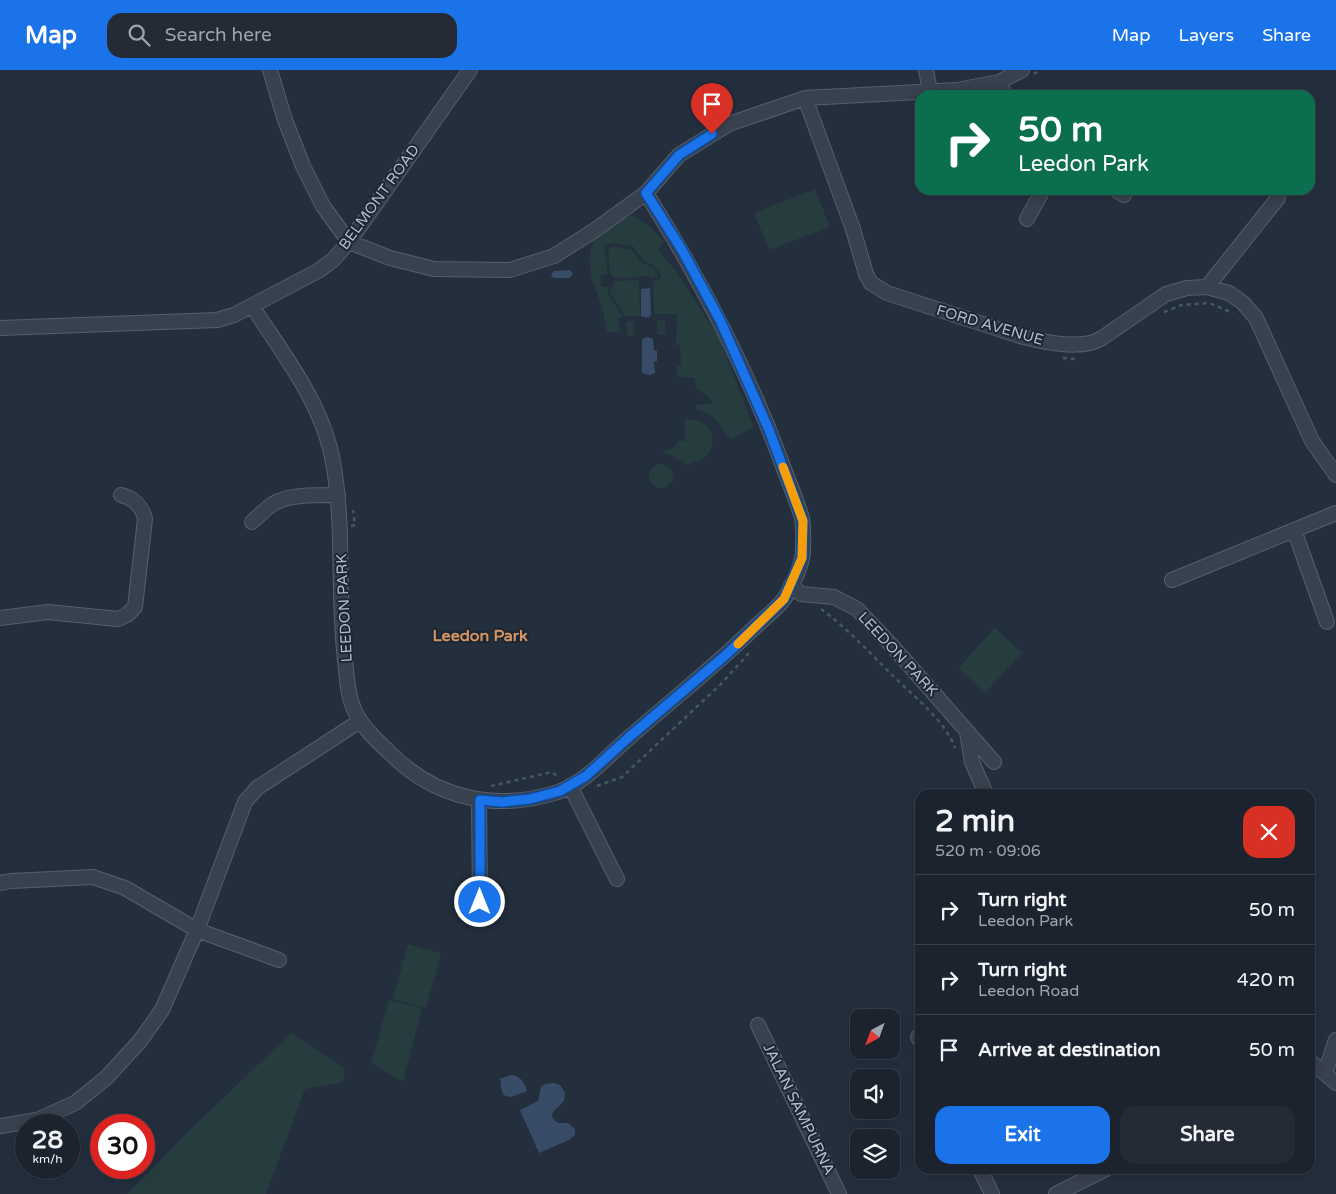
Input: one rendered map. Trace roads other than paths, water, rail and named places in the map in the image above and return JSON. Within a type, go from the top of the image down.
[{"type":"street","points":[[270,70],[285,120],[303,166],[323,206],[349,242],[390,258],[434,269],[510,270],[554,256],[595,230],[646,193],[679,155],[729,124],[805,98],[915,92]]},
{"type":"street","name":"BELMONT ROAD","points":[[0,328],[217,320],[234,315],[318,271],[332,260],[349,242],[470,70]]},
{"type":"street","points":[[926,70],[930,90]]},
{"type":"street","points":[[957,90],[999,82],[1022,70]]},
{"type":"street","points":[[999,82],[1003,90]]},
{"type":"street","name":"FORD AVENUE","points":[[805,98],[871,284],[887,293],[1029,339],[1082,345],[1093,344],[1166,294],[1187,288],[1207,287],[1229,293],[1243,303],[1256,318],[1312,441],[1336,476]]},
{"type":"street","name":"LEEDON PARK","points":[[252,306],[304,388],[321,422],[333,459],[338,495],[340,533],[342,636],[352,705],[360,721],[390,754],[413,774],[442,790],[480,800],[502,802],[530,799],[560,791],[586,776],[727,654],[784,599],[796,590],[802,558],[803,521],[769,430],[720,320],[682,250],[646,193]]},
{"type":"street","points":[[1028,219],[1040,195]]},
{"type":"street","points":[[1207,287],[1278,198]]},
{"type":"street","points":[[0,618],[48,612],[118,619],[127,615],[135,607],[145,519],[138,504],[129,496],[122,494]]},
{"type":"street","points":[[252,522],[274,503],[285,499],[338,495]]},
{"type":"street","points":[[1172,580],[1336,513]]},
{"type":"street","points":[[1294,530],[1327,622]]},
{"type":"street","name":"LEEDON PARK","points":[[796,590],[834,597],[857,609],[894,648],[994,762]]},
{"type":"street","points":[[0,1126],[37,1120],[75,1103],[106,1078],[140,1041],[162,1010],[197,930],[245,802],[257,788],[360,721]]},
{"type":"street","points":[[967,731],[972,762],[984,789]]},
{"type":"street","points":[[570,786],[617,879]]},
{"type":"street","points":[[480,800],[480,902]]},
{"type":"street","points":[[0,883],[93,876],[125,888],[197,930],[279,960]]},
{"type":"street","name":"JALAN SAMPURNA","points":[[758,1025],[839,1194]]},
{"type":"street","points":[[1325,1073],[1336,1040]]},
{"type":"street","points":[[1315,1065],[1336,1083]]},
{"type":"street","points":[[982,1174],[992,1194]]},
{"type":"street","points":[[1056,1194],[1096,1174]]},
{"type":"water","points":[[570,270],[573,274],[570,278],[554,278],[551,276],[553,271]]},
{"type":"water","points":[[650,288],[651,315],[648,318],[641,316],[641,289]]},
{"type":"water","points":[[648,337],[653,339],[654,350],[657,351],[657,361],[654,362],[655,373],[649,375],[642,373],[642,339]]},
{"type":"water","points":[[511,1075],[522,1080],[527,1091],[511,1097],[503,1095],[499,1079]]},
{"type":"water","points":[[554,1083],[560,1085],[565,1093],[564,1101],[552,1114],[552,1117],[558,1123],[568,1123],[575,1129],[575,1135],[569,1140],[539,1153],[520,1110],[538,1101],[541,1087],[545,1084]]},
{"type":"district","name":"Leedon Park","points":[[480,636]]}]
